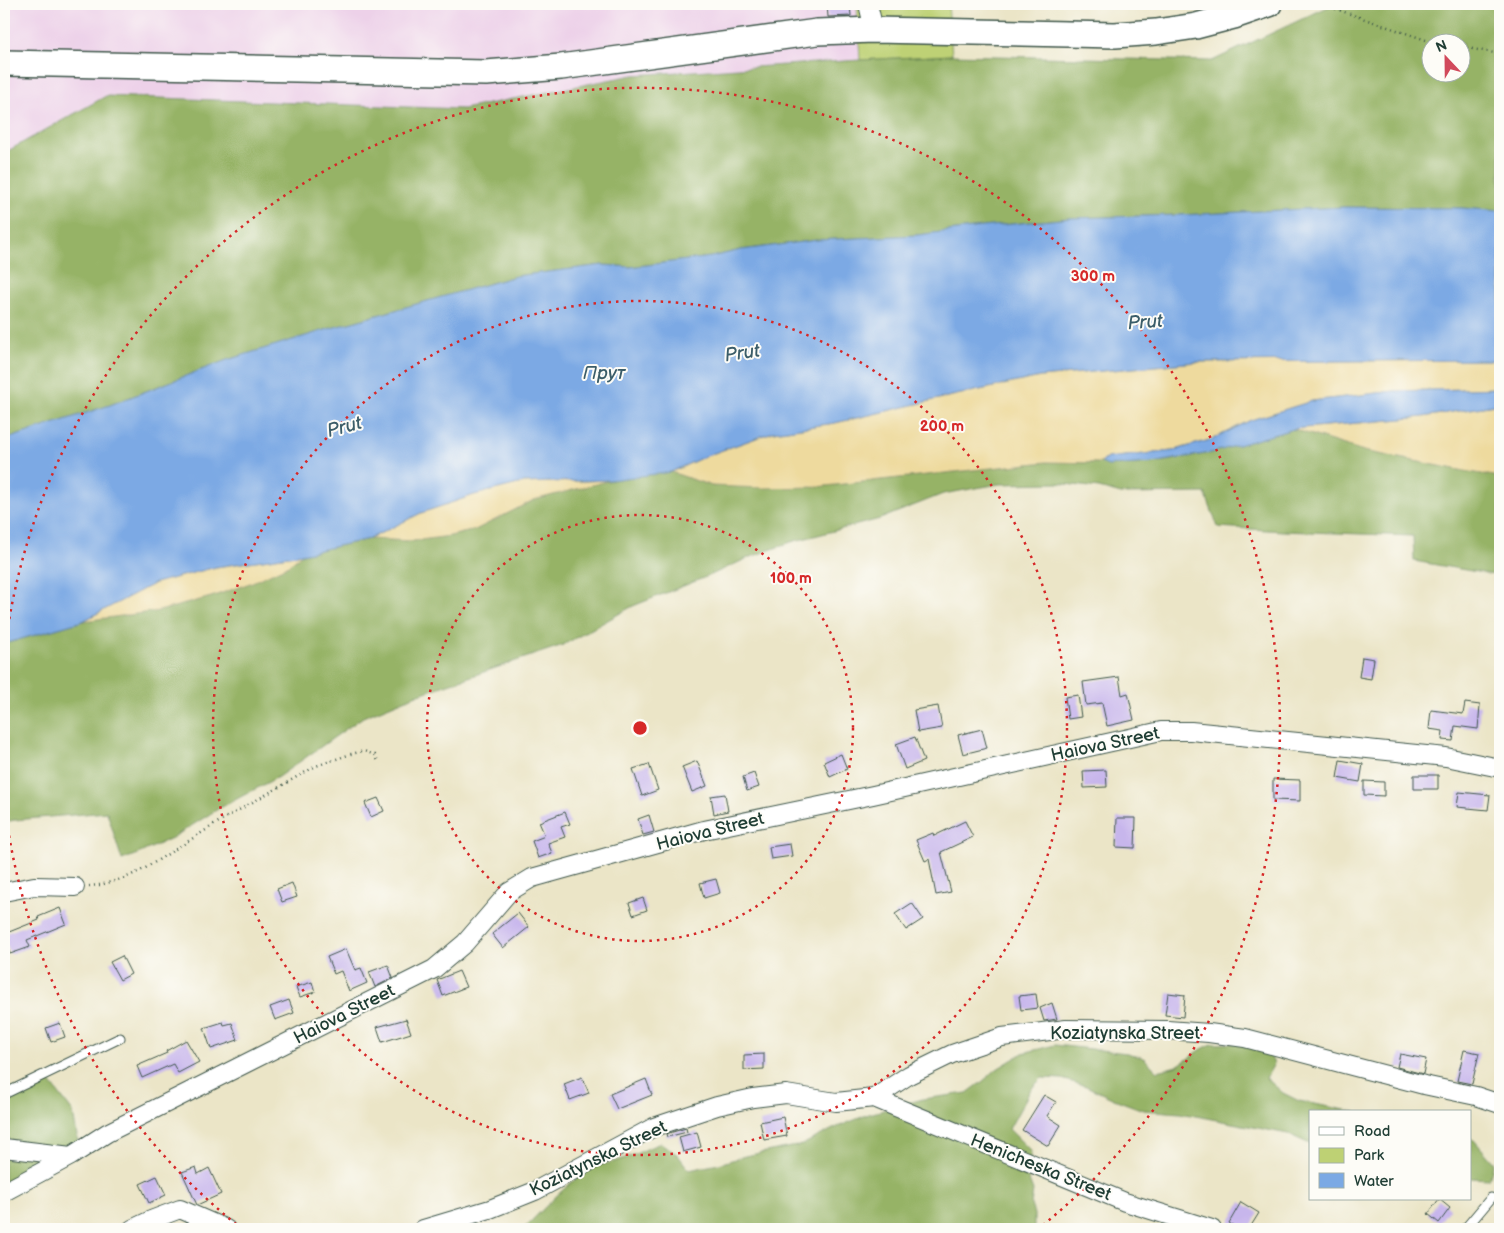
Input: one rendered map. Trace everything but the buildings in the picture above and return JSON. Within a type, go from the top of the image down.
[{"type":"street","points":[[868,4],[874,30]]},
{"type":"street","points":[[4,63],[486,73],[561,67],[817,32],[874,30],[1115,35],[1156,32],[1196,26],[1269,4]]},
{"type":"street","name":"Haiova Street","points":[[4,1192],[70,1156],[107,1133],[434,969],[465,943],[509,892],[532,878],[704,830],[873,795],[1161,731],[1191,731],[1446,757],[1500,768]]},
{"type":"street","points":[[4,892],[34,886],[75,887]]},
{"type":"street","name":"Koziatynska Street","points":[[424,1229],[490,1209],[535,1191],[654,1127],[716,1106],[753,1098],[786,1094],[836,1102],[874,1098],[909,1075],[952,1054],[1002,1037],[1066,1029],[1167,1030],[1245,1038],[1424,1085],[1476,1096],[1500,1104]]},
{"type":"street","name":"Henicheska Street","points":[[874,1098],[1125,1202],[1212,1229]]},
{"type":"street","points":[[4,1148],[70,1156]]},
{"type":"street","points":[[132,1229],[180,1209],[226,1229]]},
{"type":"lane","points":[[4,1094],[120,1038]]},
{"type":"lane","points":[[1465,1229],[1491,1198]]},
{"type":"path","points":[[1321,4],[1422,39]]},
{"type":"path","points":[[1472,49],[1500,54]]},
{"type":"path","points":[[75,887],[100,885],[125,878],[144,869],[225,818],[316,766],[351,754],[364,752],[375,755],[378,762]]},
{"type":"shaded area","points":[[4,4],[857,4],[860,60],[633,75],[463,109],[106,96],[4,153]]},
{"type":"green space","points":[[857,4],[948,4],[952,55],[860,60]]},
{"type":"green space","points":[[1334,4],[1500,4],[1500,211],[1462,208],[1344,207],[1070,218],[917,235],[817,240],[741,250],[711,257],[631,267],[603,265],[516,276],[335,327],[227,360],[110,405],[4,440],[4,153],[106,96],[463,109],[633,75],[952,55],[1212,61]]},
{"type":"green space","points":[[1293,429],[1364,451],[1500,477],[1500,576],[1414,561],[1413,536],[1218,527],[1205,493],[1121,494],[1099,488],[1057,483],[999,484],[943,494],[880,519],[791,542],[633,606],[563,645],[419,694],[363,717],[278,777],[218,809],[172,838],[122,860],[107,812],[4,822],[4,644],[83,621],[158,611],[211,597],[250,583],[287,566],[302,554],[369,539],[413,541],[450,536],[475,530],[534,500],[611,480],[671,472],[712,486],[816,487],[1046,462],[1122,465],[1195,456]]},
{"type":"green space","points":[[1241,1043],[1267,1048],[1274,1064],[1266,1078],[1283,1093],[1299,1101],[1346,1110],[1309,1110],[1309,1144],[1288,1134],[1180,1113],[1143,1110],[1086,1086],[1062,1079],[1042,1078],[1031,1089],[1009,1129],[1031,1151],[1028,1178],[1033,1191],[1031,1205],[1034,1214],[1034,1229],[464,1229],[475,1227],[524,1228],[563,1190],[588,1170],[661,1143],[678,1155],[689,1170],[745,1156],[802,1145],[835,1128],[869,1114],[923,1099],[967,1093],[997,1069],[1023,1053],[1055,1045],[1127,1053],[1144,1058],[1157,1071],[1177,1066],[1212,1044]]},
{"type":"green space","points":[[49,1081],[73,1112],[78,1142],[4,1184],[4,1101]]},
{"type":"green space","points":[[1472,1140],[1494,1163],[1489,1179],[1472,1178]]},
{"type":"sand","points":[[1500,360],[1500,388],[1394,391],[1312,401],[1251,420],[1213,439],[1172,451],[1107,458],[1101,463],[1046,462],[816,487],[763,488],[712,486],[671,472],[706,456],[773,432],[835,423],[1040,377],[1196,362]]},
{"type":"sand","points":[[1500,404],[1500,477],[1364,451],[1293,429],[1423,417]]},
{"type":"sand","points":[[611,480],[534,500],[475,530],[450,536],[413,541],[369,539],[421,513],[474,495],[522,483]]},
{"type":"sand","points":[[302,554],[287,566],[250,583],[211,597],[159,611],[83,621],[155,583],[216,567]]},
{"type":"water","name":"Прут","points":[[1344,207],[1462,208],[1500,211],[1500,360],[1196,362],[1040,377],[835,423],[773,432],[706,456],[671,472],[611,480],[522,483],[474,495],[421,513],[369,539],[302,554],[216,567],[155,583],[83,621],[4,644],[4,440],[110,405],[227,360],[335,327],[516,276],[603,265],[631,267],[711,257],[741,250],[817,240],[917,235],[1070,218]]},
{"type":"water","points":[[1500,388],[1500,404],[1423,417],[1293,429],[1211,453],[1151,463],[1108,466],[1101,463],[1107,458],[1172,451],[1213,439],[1251,420],[1312,401],[1394,391]]},
{"type":"water label","name":"Prut","points":[[1145,321]]},
{"type":"water label","name":"Prut","points":[[742,352]]},
{"type":"water label","name":"Prut","points":[[344,426]]}]
